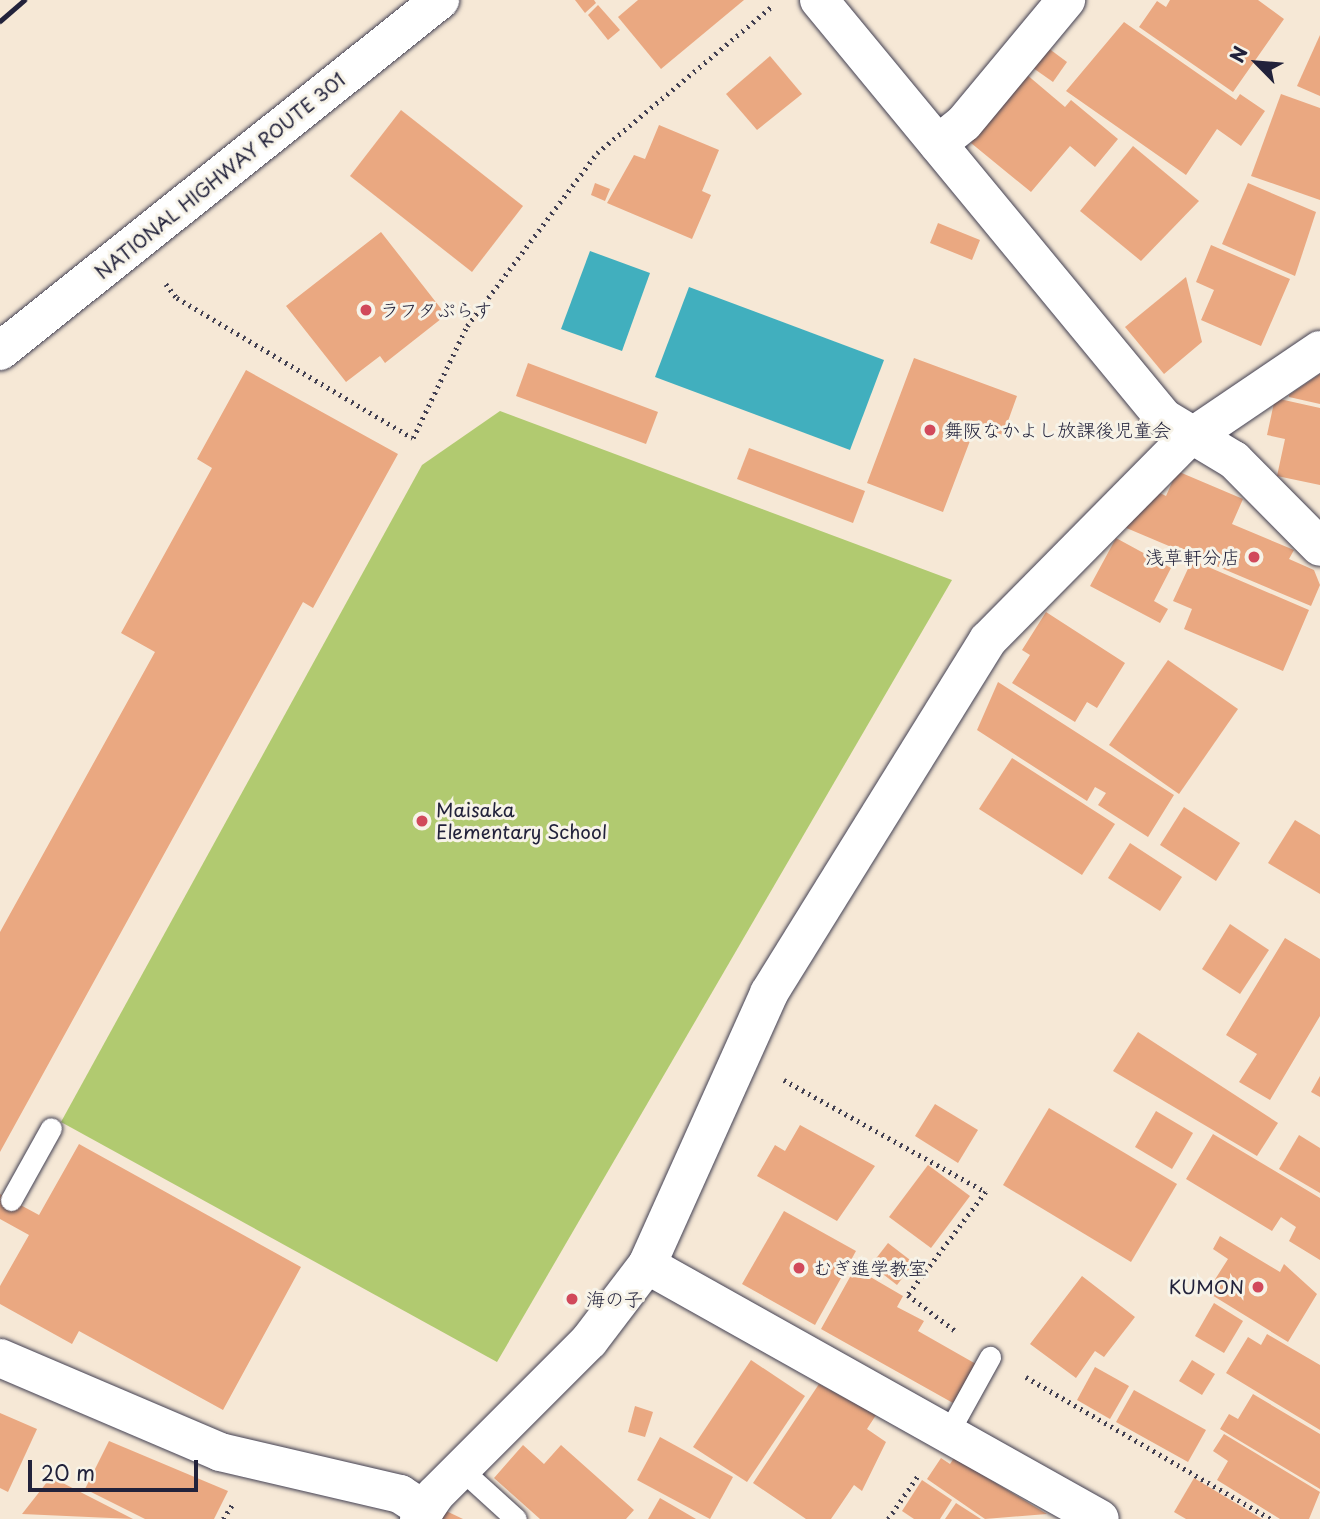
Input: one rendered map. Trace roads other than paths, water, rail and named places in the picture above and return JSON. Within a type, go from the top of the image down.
[{"type":"main road","name":"NATIONAL HIGHWAY ROUTE 301","points":[[0,351],[440,0]]},
{"type":"main road","points":[[819,0],[1164,418],[1234,460],[1320,547]]},
{"type":"main road","points":[[938,144],[964,123],[1066,0]]},
{"type":"main road","points":[[0,1358],[220,1452],[400,1494],[422,1515],[461,1469],[589,1341],[647,1265],[769,993],[988,640],[1194,436],[1320,349]]},
{"type":"main road","points":[[647,1265],[1100,1519]]},
{"type":"lane","points":[[11,1200],[51,1128]]},
{"type":"lane","points":[[948,1433],[990,1357]]},
{"type":"lane","points":[[461,1469],[516,1519]]},
{"type":"water","points":[[590,251],[650,273],[622,351],[561,329]]},
{"type":"water","points":[[689,287],[884,360],[850,450],[655,377]]},
{"type":"railway","points":[[0,21],[24,0]]},
{"type":"place","name":"ラフタぷらす","points":[[366,310]]},
{"type":"place","name":"舞阪なかよし放課後児童会","points":[[930,430]]},
{"type":"place","name":"浅草軒分店","points":[[1254,557]]},
{"type":"place","name":"Maisaka Elementary School","points":[[422,821]]},
{"type":"place","name":"むぎ進学教室","points":[[799,1268]]},
{"type":"place","name":"KUMON","points":[[1258,1287]]},
{"type":"place","name":"海の子","points":[[572,1299]]}]
